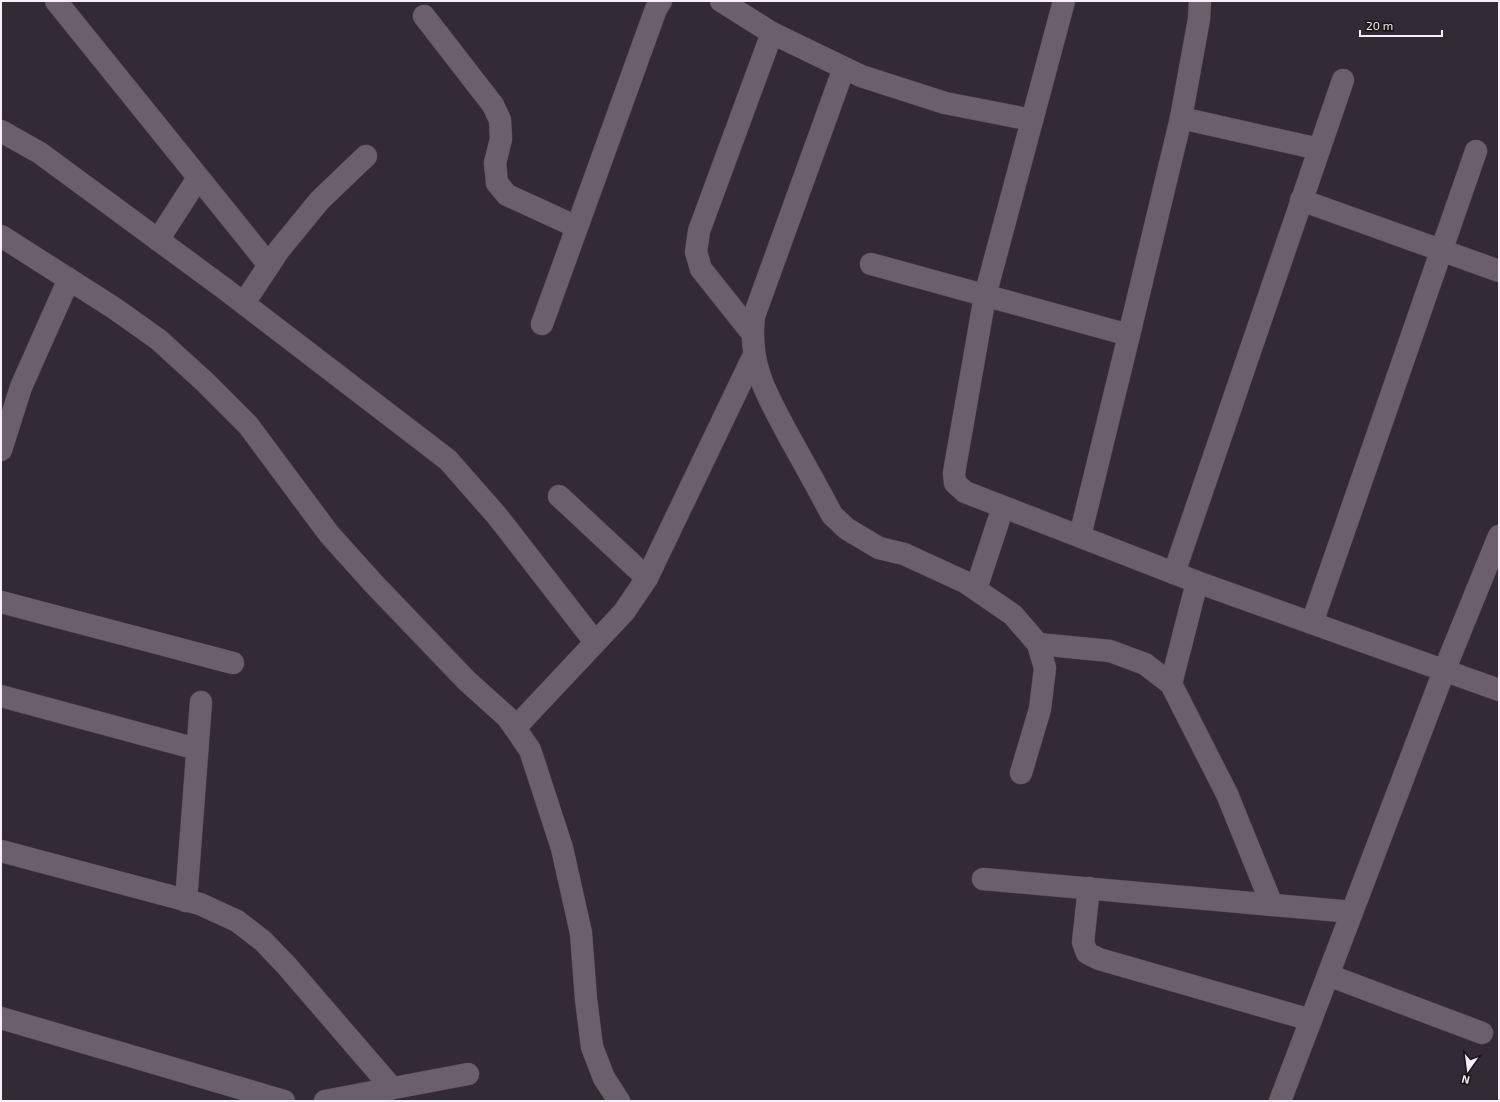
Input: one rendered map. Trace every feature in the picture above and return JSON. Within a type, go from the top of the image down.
[{"type":"street","points":[[56,1],[269,265]]},
{"type":"street","points":[[542,324],[656,9],[661,1]]},
{"type":"street","points":[[721,1],[772,33],[861,76],[945,103],[1032,120]]},
{"type":"street","points":[[1064,1],[985,296],[954,473],[955,483],[965,492],[1197,582],[1499,690]]},
{"type":"street","points":[[1080,536],[1180,118],[1199,19],[1200,1]]},
{"type":"street","points":[[424,16],[493,105],[500,120],[501,139],[495,163],[497,183],[507,195],[577,226]]},
{"type":"street","points":[[752,333],[701,269],[696,252],[699,231],[772,33]]},
{"type":"street","points":[[844,68],[754,316],[752,333],[754,355],[764,389],[832,515],[847,528],[879,548],[904,554],[965,582],[1013,616],[1038,644],[1044,668],[1040,709],[1021,773]]},
{"type":"street","points":[[1174,573],[1343,80]]},
{"type":"street","points":[[1180,118],[1319,149]]},
{"type":"street","points":[[1,130],[40,153],[244,303],[448,460],[498,517],[595,642]]},
{"type":"street","points":[[1312,623],[1476,151]]},
{"type":"street","points":[[244,303],[279,250],[320,200],[366,156]]},
{"type":"street","points":[[158,240],[198,178]]},
{"type":"street","points":[[1301,200],[1499,271]]},
{"type":"street","points":[[1,236],[69,278],[159,340],[206,383],[243,419],[329,534],[396,607],[467,681],[507,718],[515,728],[530,750],[562,848],[581,933],[586,999],[592,1046],[604,1078],[619,1101]]},
{"type":"street","points":[[871,264],[1129,335]]},
{"type":"street","points":[[1,450],[21,386],[69,278]]},
{"type":"street","points":[[515,728],[624,612],[646,578],[754,355]]},
{"type":"street","points":[[559,496],[646,578]]},
{"type":"street","points":[[976,589],[1003,507]]},
{"type":"street","points":[[1285,1100],[1311,1020],[1328,975],[1444,671],[1499,536]]},
{"type":"street","points":[[1171,684],[1197,582]]},
{"type":"street","points":[[1,602],[233,663]]},
{"type":"street","points":[[1038,644],[1110,651],[1145,664],[1171,684],[1228,794],[1272,905]]},
{"type":"street","points":[[1,696],[197,749]]},
{"type":"street","points":[[186,901],[201,702]]},
{"type":"street","points":[[1,851],[200,904],[237,921],[263,941],[286,965],[392,1088]]},
{"type":"street","points":[[983,879],[1352,912]]},
{"type":"street","points":[[1089,888],[1083,942],[1087,953],[1100,959],[1311,1020]]},
{"type":"street","points":[[1328,975],[1482,1033]]},
{"type":"street","points":[[1,1018],[284,1101]]},
{"type":"street","points":[[325,1101],[468,1074]]}]
